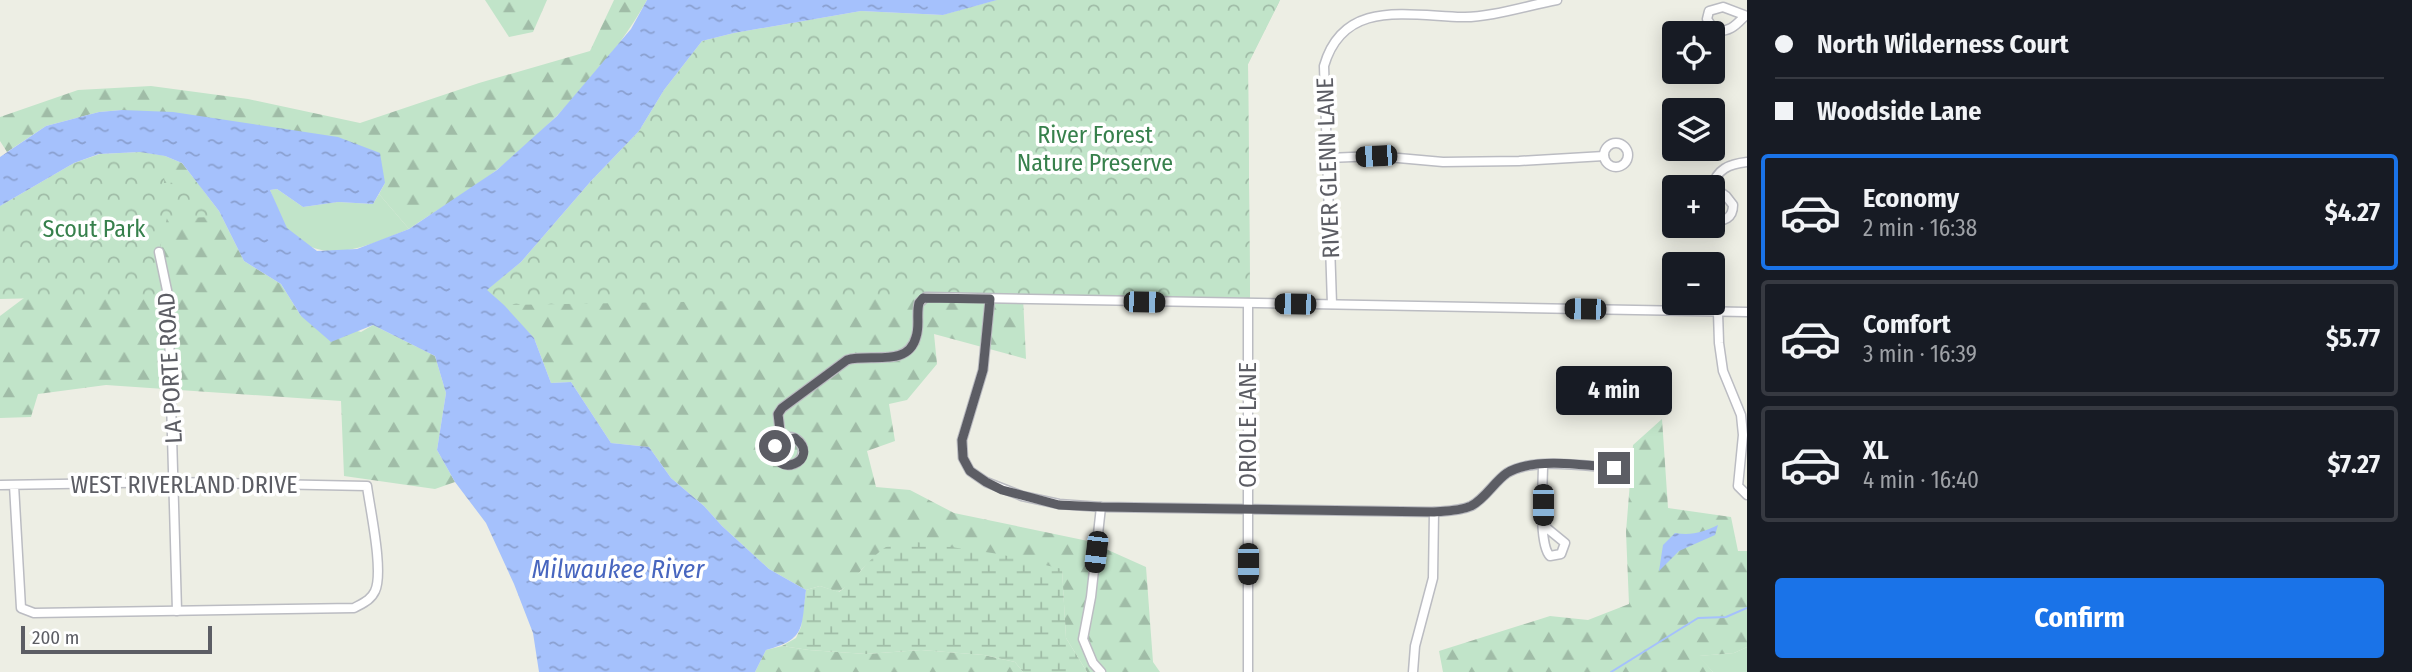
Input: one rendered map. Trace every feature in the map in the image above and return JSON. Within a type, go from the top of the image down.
[{"type":"street","points":[[1409,0],[1407,10],[1463,18],[1557,0]]},
{"type":"street","name":"RIVER GLENN LANE","points":[[1332,304],[1324,66],[1328,50],[1336,34],[1362,16],[1378,10],[1407,10]]},
{"type":"street","points":[[1328,159],[1376,156],[1443,162],[1604,156]]},
{"type":"street","points":[[1717,175],[1725,167],[1747,162]]},
{"type":"street","points":[[1725,196],[1733,208],[1725,220]]},
{"type":"street","name":"LA PORTE ROAD","points":[[159,252],[168,295],[177,611]]},
{"type":"street","points":[[781,439],[778,414],[782,408],[847,360],[859,356],[901,356],[910,348],[916,340],[918,330],[919,303],[926,297],[1662,311]]},
{"type":"street","points":[[990,299],[983,370],[962,440],[963,458],[970,471],[1002,490],[1042,502],[1101,507],[1434,512],[1463,509],[1473,505],[1509,472],[1527,466],[1572,464],[1614,468]]},
{"type":"street","name":"ORIOLE LANE","points":[[1248,303],[1248,672]]},
{"type":"street","points":[[1725,312],[1747,312]]},
{"type":"street","points":[[1718,315],[1723,371],[1744,418],[1738,486],[1747,495]]},
{"type":"street","points":[[1543,465],[1544,525]]},
{"type":"street","name":"WEST RIVERLAND DRIVE","points":[[0,485],[174,482],[367,486],[379,574],[376,590],[369,600],[354,608],[177,611]]},
{"type":"street","points":[[14,485],[21,608],[34,613],[177,611]]},
{"type":"street","points":[[1101,507],[1091,597],[1083,639],[1093,663],[1101,672]]},
{"type":"street","points":[[1413,672],[1415,646],[1433,578],[1434,512]]},
{"type":"green space","points":[[485,0],[547,0],[533,32],[509,37]]},
{"type":"green space","points":[[614,0],[647,0],[600,69],[519,152],[476,185],[409,229],[379,194],[385,183],[122,110],[99,112],[46,126],[7,152],[0,141],[0,117],[78,90],[151,86],[248,99],[360,123],[479,83],[590,51]]},
{"type":"green space","name":"River Forest Nature Preserve","points":[[997,0],[1280,0],[1248,64],[1250,300],[1023,297],[1026,359],[934,334],[937,364],[907,400],[889,404],[895,441],[867,451],[876,487],[910,490],[954,513],[1088,541],[1146,567],[1153,662],[1160,672],[1087,672],[1066,638],[1062,570],[890,545],[862,569],[852,583],[838,592],[820,586],[806,590],[769,569],[671,478],[649,447],[611,443],[571,382],[551,383],[534,338],[486,290],[943,15]]},
{"type":"green space","name":"River Forest Nature Preserve","points":[[997,0],[1280,0],[1248,64],[1250,300],[929,293],[909,298],[504,305],[486,290],[521,262],[591,181],[639,131],[664,90],[702,41],[861,11],[943,15]]},
{"type":"green space","points":[[140,152],[165,156],[182,163],[219,211],[244,261],[281,284],[301,316],[361,332],[373,325],[435,356],[446,393],[437,450],[455,482],[435,489],[344,476],[341,401],[106,385],[38,394],[31,417],[0,418],[0,316],[32,292],[0,206]]},
{"type":"green space","name":"Scout Park","points":[[140,152],[165,156],[164,183],[197,182],[222,217],[167,218],[159,252],[168,295],[0,299],[0,206],[74,163],[100,154]]},
{"type":"green space","points":[[277,189],[303,207],[338,202],[373,204],[379,194],[409,229],[362,247],[331,251],[316,249],[301,242],[285,226],[270,190]]},
{"type":"green space","points":[[1662,419],[1668,508],[1731,517],[1738,551],[1747,551],[1747,647],[1734,653],[1699,656],[1713,672],[1443,672],[1439,651],[1550,616],[1588,620],[1629,604],[1626,532],[1633,445]]},
{"type":"green space","points":[[909,541],[999,554],[1062,569],[1066,638],[1087,672],[1023,672],[1015,662],[984,655],[921,650],[866,654],[782,646],[796,638],[801,627],[806,590],[820,586],[839,592],[885,548],[894,543]]},
{"type":"green space","points":[[782,646],[866,654],[921,650],[984,655],[1015,662],[1023,672],[755,672],[766,650]]},
{"type":"green space","points":[[1747,647],[1747,672],[1713,672],[1698,656],[1734,653]]},
{"type":"water","name":"Milwaukee River","points":[[647,0],[997,0],[943,15],[861,11],[702,41],[664,90],[639,131],[591,181],[521,262],[487,290],[534,338],[551,383],[571,382],[611,443],[649,447],[671,478],[769,569],[806,590],[800,630],[789,641],[766,650],[755,672],[539,672],[533,633],[486,523],[455,482],[437,450],[446,393],[435,356],[373,325],[331,342],[301,316],[281,284],[244,261],[219,211],[182,163],[165,156],[140,152],[99,154],[74,163],[0,206],[0,157],[46,126],[99,112],[122,110],[173,112],[338,137],[380,153],[385,183],[373,204],[338,202],[303,207],[277,189],[270,190],[287,228],[317,251],[357,249],[409,229],[497,170],[557,116],[631,29]]},
{"type":"water","points":[[1718,525],[1715,535],[1679,551],[1659,571],[1663,545],[1675,533],[1697,533]]},
{"type":"waterway","points":[[1611,672],[1698,618],[1726,617],[1747,608]]},
{"type":"route","points":[[775,446],[775,456],[781,463],[790,466],[799,461],[803,453],[799,440],[790,437],[781,439],[778,414],[782,408],[847,360],[859,356],[901,356],[916,340],[919,303],[923,298],[934,297],[990,299],[983,370],[962,440],[963,458],[970,471],[986,482],[1002,490],[1042,502],[1101,507],[1434,512],[1463,509],[1473,505],[1509,472],[1527,466],[1572,464],[1614,468]]}]
